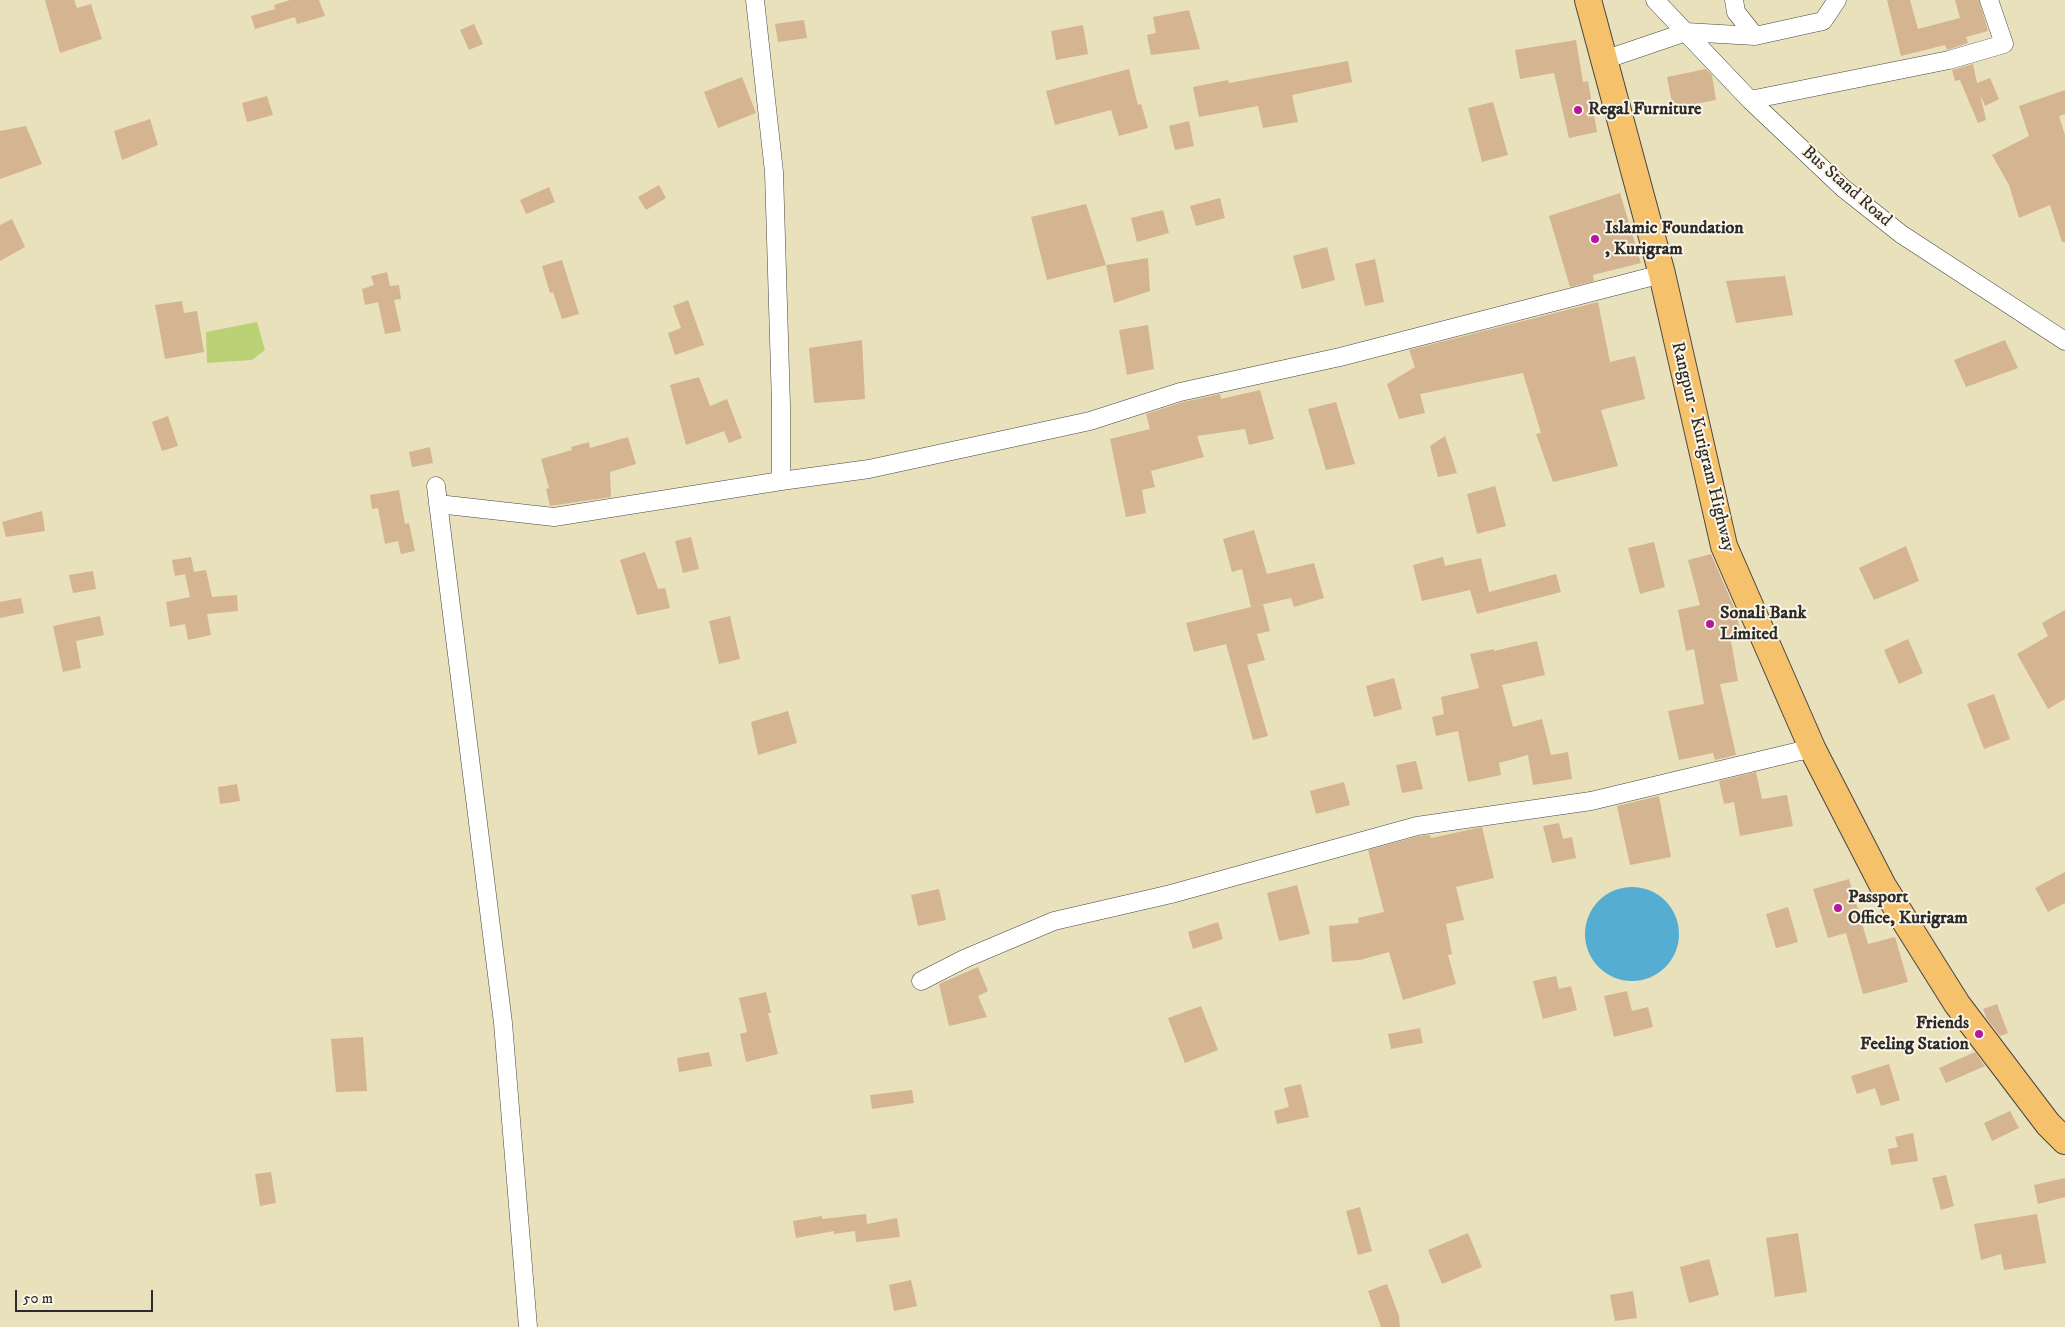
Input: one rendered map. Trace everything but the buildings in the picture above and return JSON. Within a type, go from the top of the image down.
[{"type":"highway","name":"Rangpur - Kurigram Highway","points":[[1588,0],[1662,274],[1724,546],[1814,750],[1883,886],[1957,1004],[2048,1124],[2065,1141]]},
{"type":"street","points":[[755,0],[774,172],[781,405],[780,481]]},
{"type":"street","name":"Bus Stand Road","points":[[1655,0],[1750,100],[1842,188],[1901,234],[2065,341]]},
{"type":"street","points":[[1734,0],[1736,12],[1755,36]]},
{"type":"street","points":[[1604,60],[1686,32],[1755,36],[1823,21],[1837,0]]},
{"type":"street","points":[[1750,100],[1949,60],[2004,44],[1989,0]]},
{"type":"street","points":[[438,504],[554,517],[780,481],[869,469],[1090,420],[1180,392],[1340,357],[1662,274]]},
{"type":"street","points":[[436,486],[503,1023],[528,1327]]},
{"type":"street","points":[[921,981],[964,959],[1054,921],[1180,892],[1417,826],[1592,801],[1814,750]]},
{"type":"green space","points":[[257,322],[265,350],[252,360],[207,363],[206,332]]},
{"type":"water","points":[[1632,887],[1650,891],[1665,901],[1675,916],[1679,934],[1675,952],[1665,967],[1650,977],[1632,981],[1614,977],[1599,967],[1589,952],[1585,934],[1589,916],[1599,901],[1614,891]]},
{"type":"place","name":"Regal Furniture","points":[[1578,110]]},
{"type":"place","name":"Islamic Foundation , Kurigram","points":[[1595,239]]},
{"type":"place","name":"Sonali Bank Limited","points":[[1710,624]]},
{"type":"place","name":"Passport Office, Kurigram","points":[[1838,908]]},
{"type":"place","name":"Friends Feeling Station","points":[[1979,1034]]}]
